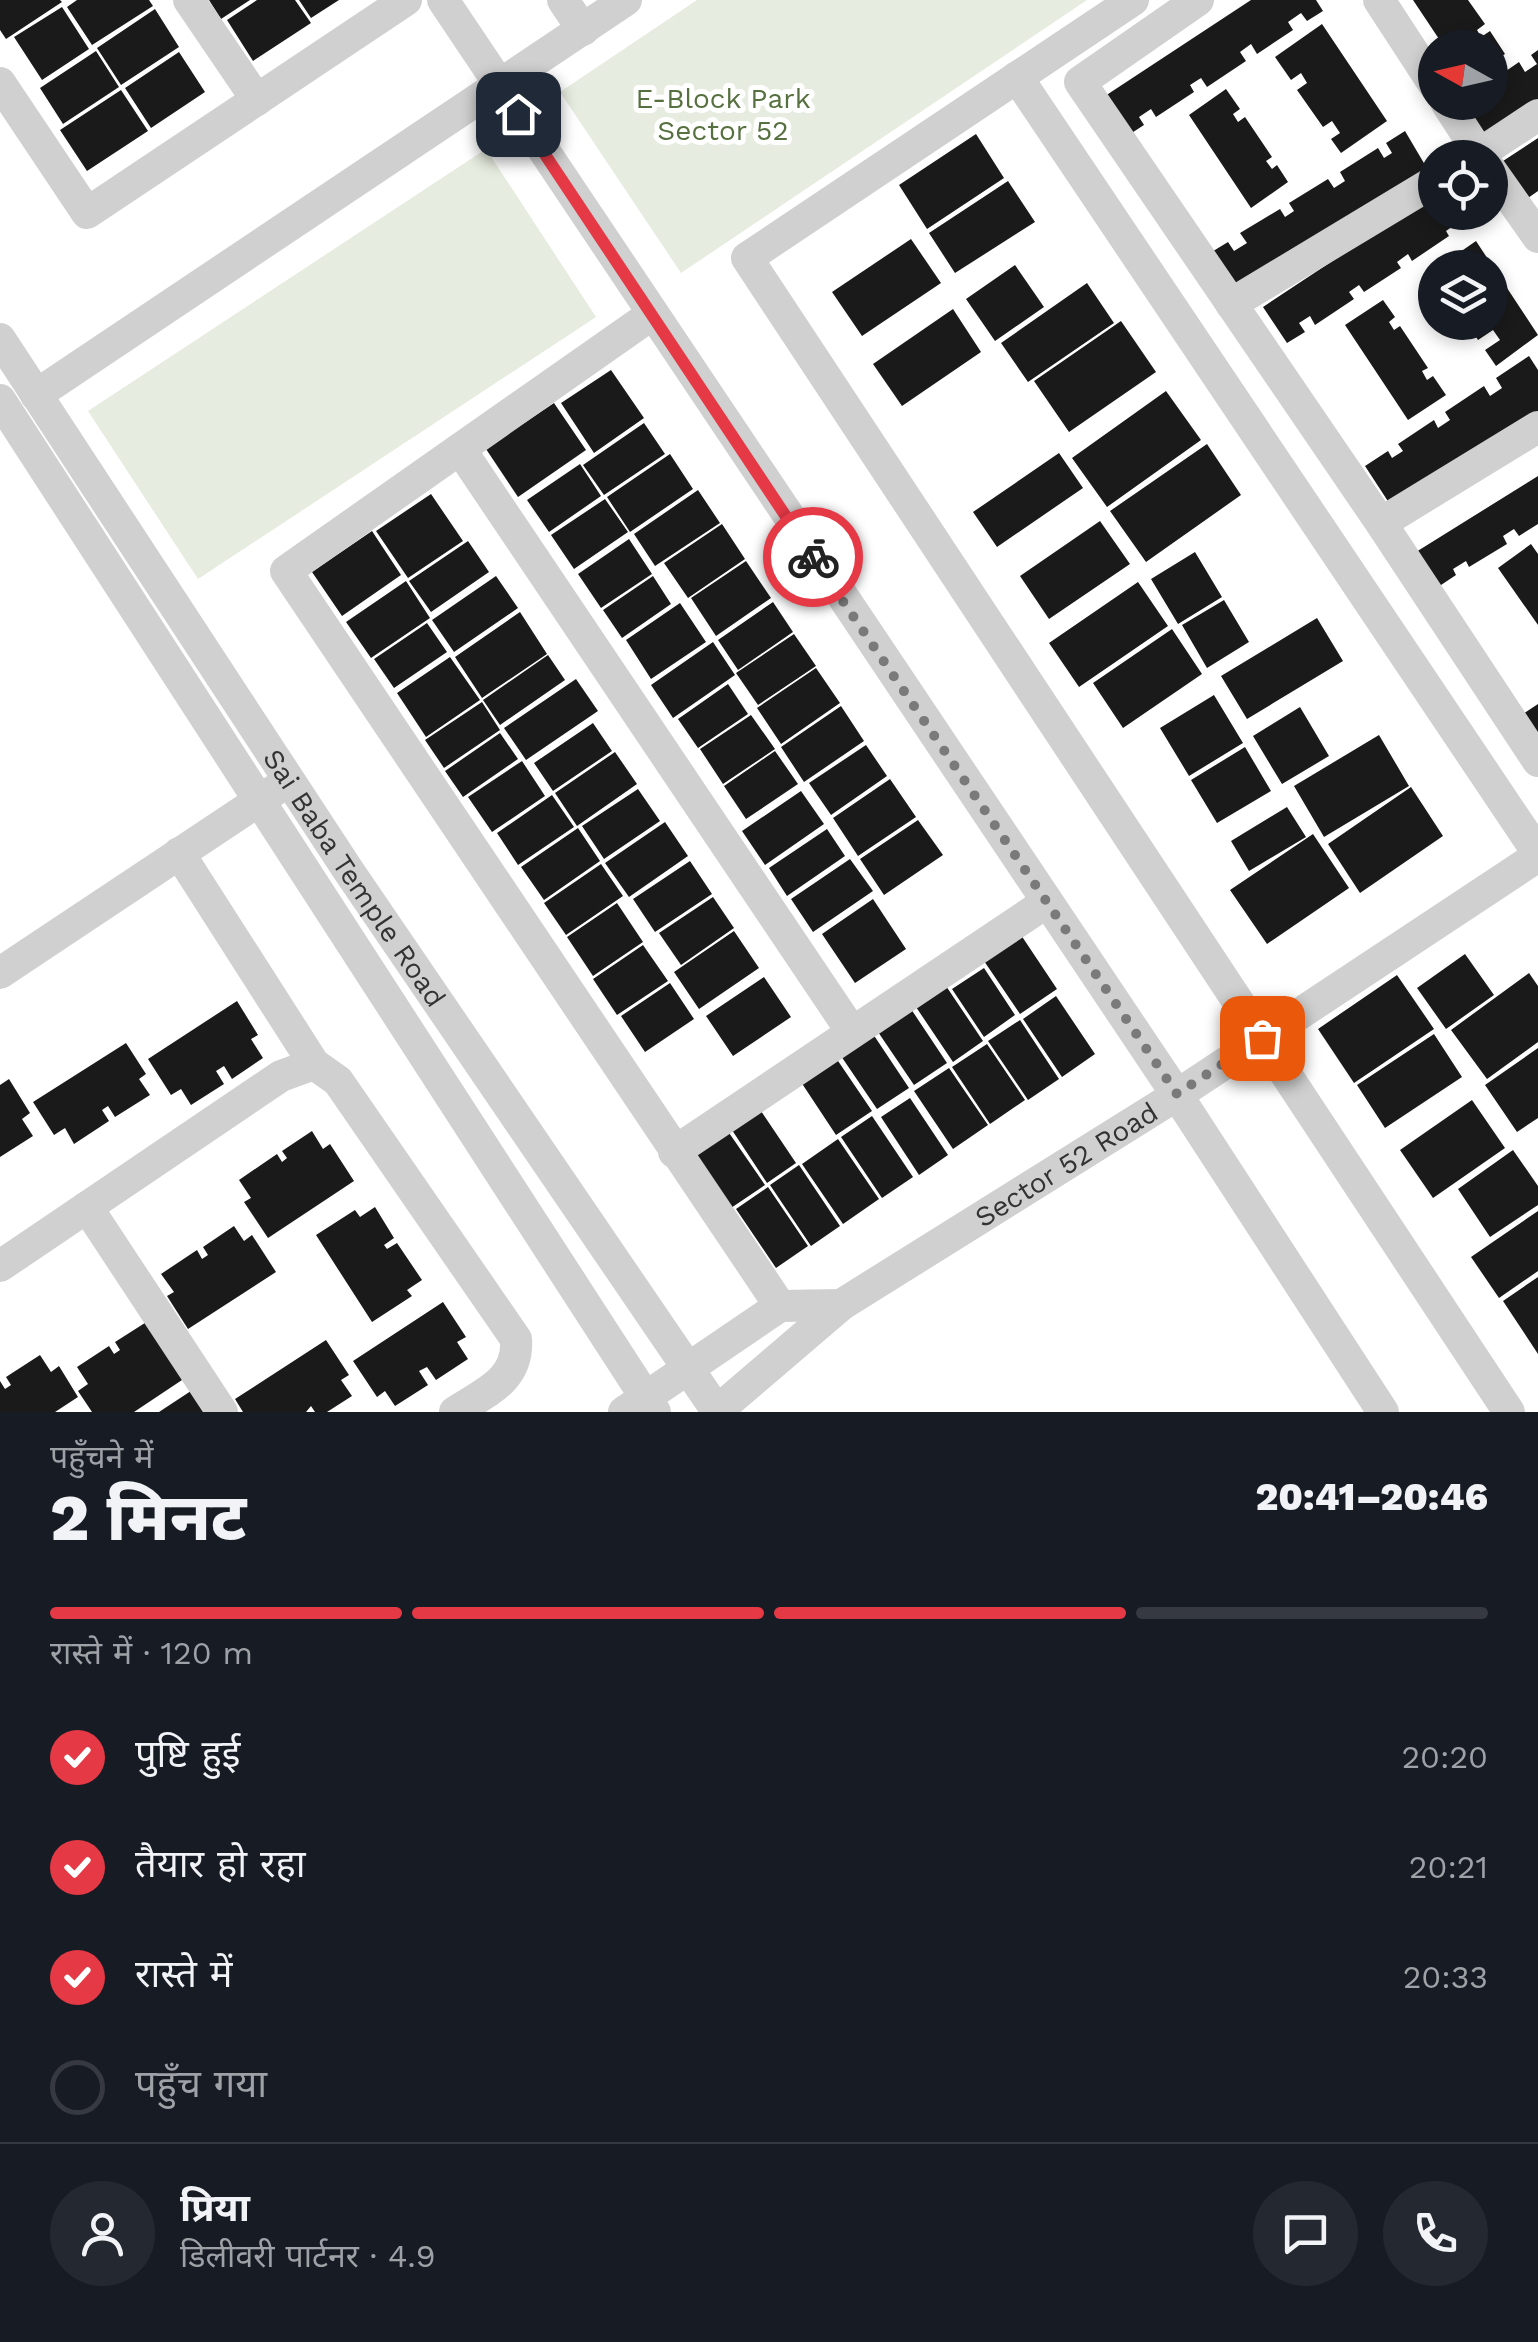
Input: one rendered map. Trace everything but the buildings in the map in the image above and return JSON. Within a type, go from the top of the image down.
[{"type":"street","points":[[188,0],[257,100]]},
{"type":"street","points":[[0,83],[87,213],[406,0]]},
{"type":"street","points":[[443,0],[1177,1094],[1383,1412]]},
{"type":"street","points":[[563,0],[583,30]]},
{"type":"street","points":[[36,394],[626,0]]},
{"type":"street","points":[[1133,0],[747,258],[1510,1412]]},
{"type":"street","points":[[1198,0],[1080,82],[1382,522],[1538,761]]},
{"type":"street","points":[[1379,0],[1418,60]]},
{"type":"street","points":[[1017,77],[1538,855]]},
{"type":"street","points":[[1506,140],[1538,115]]},
{"type":"street","points":[[1230,304],[1418,191]]},
{"type":"street","points":[[1508,196],[1538,237]]},
{"type":"street","points":[[652,315],[286,571],[780,1306]]},
{"type":"street","name":"Sai Baba Temple Road","points":[[0,339],[289,780],[717,1411]]},
{"type":"street","name":"Sai Baba Temple Road","points":[[0,400],[259,800],[642,1407]]},
{"type":"street","points":[[1382,522],[1538,427]]},
{"type":"street","points":[[460,449],[852,1032]]},
{"type":"street","points":[[0,973],[289,780]]},
{"type":"street","points":[[179,853],[314,1064],[338,1080],[516,1340],[518,1360],[508,1378],[455,1412]]},
{"type":"street","name":"Sector 52 Road","points":[[717,1411],[841,1306],[1177,1094],[1538,855]]},
{"type":"street","points":[[674,1152],[1047,902]]},
{"type":"street","points":[[0,1266],[281,1076],[314,1064]]},
{"type":"street","points":[[88,1207],[222,1412]]},
{"type":"street","points":[[642,1407],[686,1368],[780,1306],[841,1306]]},
{"type":"green space","name":"E-Block Park Sector 52","points":[[697,0],[1087,0],[681,273],[560,92]]},
{"type":"green space","points":[[486,149],[596,317],[198,579],[88,411]]},
{"type":"way so far","points":[[813,557],[1177,1094],[1262,1038]]},
{"type":"route","points":[[518,114],[813,557]]}]
